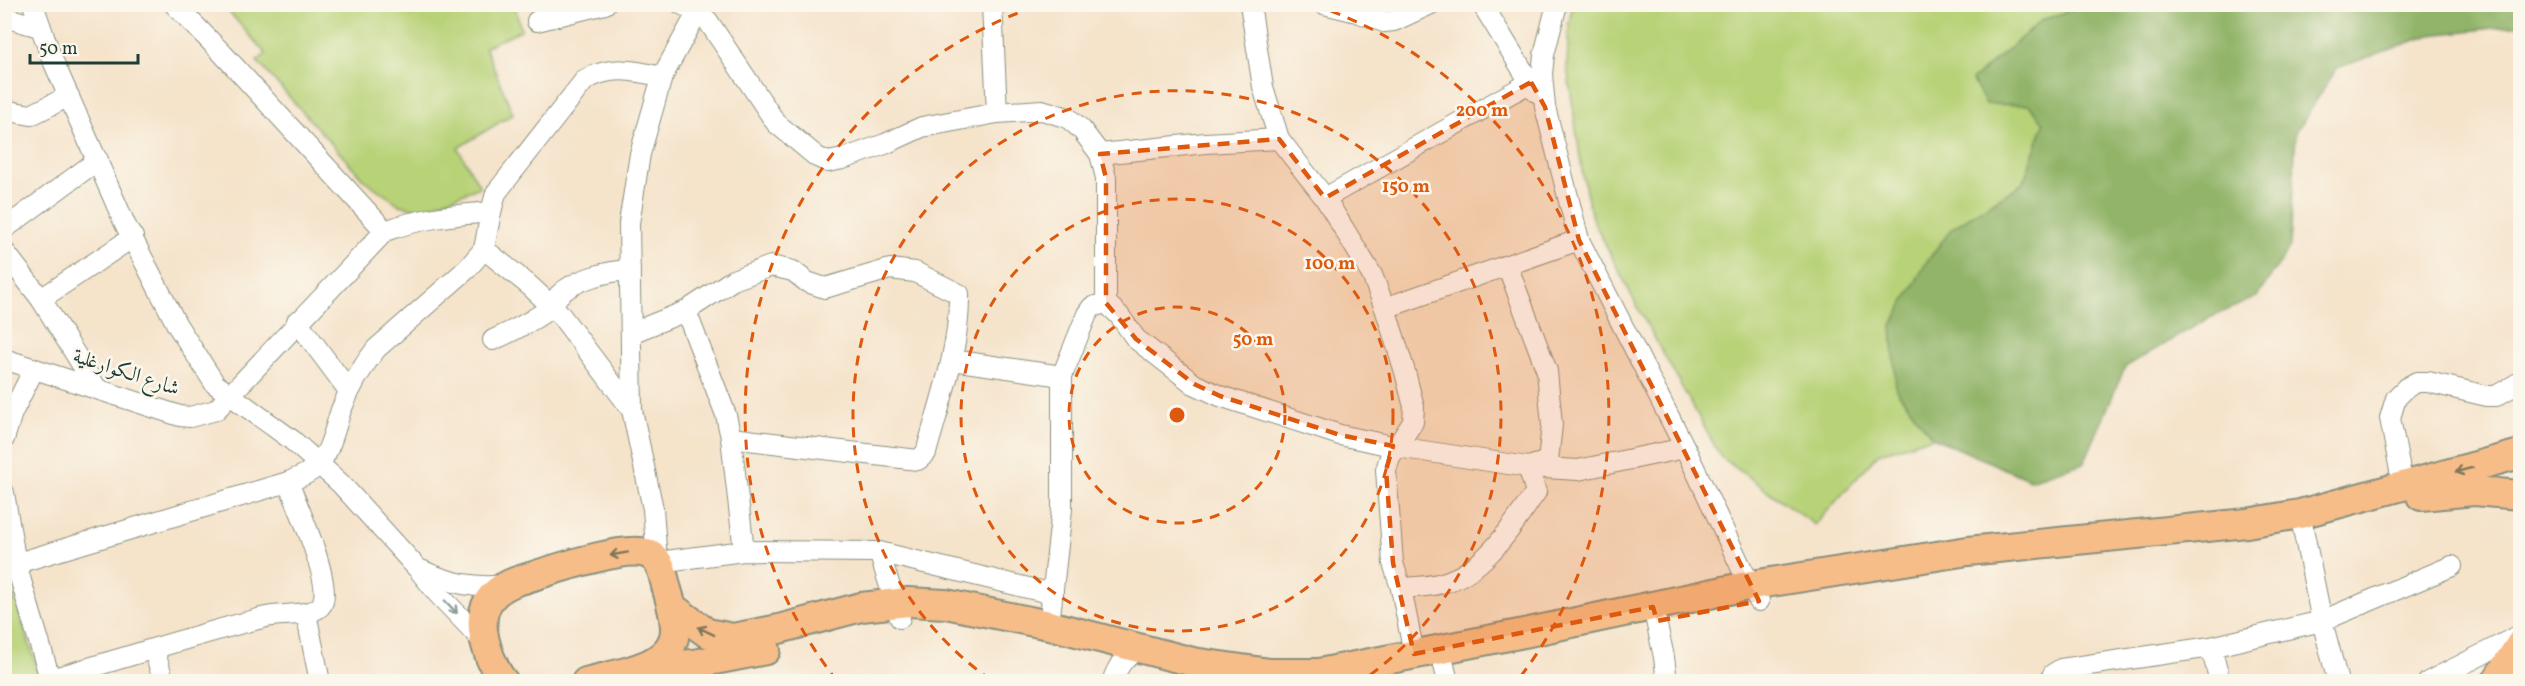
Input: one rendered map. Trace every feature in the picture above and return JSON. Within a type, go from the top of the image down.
[{"type":"highway","points":[[2302,522],[2403,486],[2520,454]]},
{"type":"highway","points":[[1344,678],[1414,654],[1655,614],[1756,593],[1972,566],[2172,550],[2422,496],[2474,491],[2520,495]]},
{"type":"highway","points":[[500,680],[485,643],[481,621],[484,609],[494,594],[506,585],[624,553],[646,553],[657,561],[674,617],[695,673]]},
{"type":"highway","points":[[674,617],[707,633],[733,638],[779,629],[845,610],[897,610],[946,604],[1049,625],[1125,663],[1193,662],[1258,672],[1319,673],[1344,678],[1445,671],[1655,614]]},
{"type":"highway","points":[[586,681],[636,674],[695,673],[871,621],[897,610],[982,624],[1125,663],[1221,681]]},
{"type":"highway","points":[[636,674],[669,651],[674,617]]},
{"type":"main road","points":[[2493,681],[2520,641]]},
{"type":"main road","points":[[2513,681],[2520,672]]},
{"type":"street","points":[[33,4],[39,27],[86,139],[177,325],[215,384],[292,440],[319,463],[485,643]]},
{"type":"street","points":[[174,4],[385,231],[412,221],[432,217],[491,212]]},
{"type":"street","points":[[537,21],[605,4]]},
{"type":"street","points":[[992,4],[997,113]]},
{"type":"street","points":[[1250,4],[1263,87],[1279,139],[1325,198],[1372,275],[1385,308],[1414,407],[1413,422],[1390,457],[1386,470],[1393,563],[1401,588],[1414,654]]},
{"type":"street","points":[[1324,4],[1357,12],[1384,22],[1394,21],[1431,4]]},
{"type":"street","points":[[1482,4],[1545,107]]},
{"type":"street","points":[[1557,4],[1544,55],[1542,74],[1545,107],[1579,240],[1756,593]]},
{"type":"street","points":[[1053,594],[879,552],[744,551],[657,561],[656,526],[632,410],[629,223],[640,154],[662,77],[693,7],[718,34],[776,123],[817,157],[828,162],[885,144],[922,127],[997,113],[1042,110],[1068,118],[1081,129],[1100,154],[1106,185],[1106,303],[1119,315],[1136,339],[1194,384],[1220,396],[1340,435],[1397,447],[1528,467],[1578,470],[1685,448]]},
{"type":"street","points":[[4,17],[39,27]]},
{"type":"street","points":[[10,566],[306,475],[319,463],[329,444],[349,391],[376,349],[467,269],[484,249],[496,193],[584,81],[595,74],[614,70],[630,70],[662,77]]},
{"type":"street","points":[[1325,198],[1530,82]]},
{"type":"street","points":[[4,110],[31,115],[69,96]]},
{"type":"street","points":[[1100,154],[1206,143],[1279,139]]},
{"type":"street","points":[[4,229],[98,160]]},
{"type":"street","name":"شارع الكوارغلية","points":[[4,359],[152,408],[190,417],[216,410],[297,321],[385,231]]},
{"type":"street","points":[[41,299],[133,237]]},
{"type":"street","points":[[1385,308],[1579,240]]},
{"type":"street","points":[[484,249],[552,306],[573,330],[632,410]]},
{"type":"street","points":[[4,251],[41,299],[97,388]]},
{"type":"street","points":[[1507,265],[1547,371],[1550,385],[1552,425],[1548,461],[1528,467]]},
{"type":"street","points":[[631,333],[686,311],[733,280],[771,266],[793,271],[807,282],[825,288],[890,269],[915,272],[959,294],[960,316],[951,360],[926,453],[918,460],[731,438]]},
{"type":"street","points":[[493,340],[521,326],[552,306],[560,294],[598,274],[630,270]]},
{"type":"street","points":[[1049,625],[1062,509],[1062,376],[1087,314],[1092,307],[1106,303]]},
{"type":"street","points":[[686,311],[726,416],[731,438],[744,551]]},
{"type":"street","points":[[297,321],[349,391]]},
{"type":"street","points":[[951,360],[1062,376]]},
{"type":"street","points":[[5,433],[34,369]]},
{"type":"street","points":[[2403,486],[2390,418],[2396,398],[2406,388],[2417,382],[2428,382],[2487,396],[2496,396],[2520,382]]},
{"type":"street","points":[[1401,588],[1441,584],[1455,579],[1490,554],[1536,492],[1528,467]]},
{"type":"street","points":[[4,493],[10,566],[51,680],[266,617],[306,613],[320,607],[324,602],[324,591],[311,537],[288,482]]},
{"type":"street","points":[[2302,522],[2322,621],[2338,681]]},
{"type":"street","points":[[879,552],[897,610]]},
{"type":"street","points":[[2050,681],[2053,674],[2061,669],[2211,647],[2322,621],[2452,566]]},
{"type":"street","points":[[418,569],[438,578],[470,586],[506,585]]},
{"type":"street","points":[[306,613],[320,681]]},
{"type":"street","points":[[1655,614],[1667,681]]},
{"type":"street","points":[[2428,681],[2520,635]]},
{"type":"street","points":[[2211,647],[2220,681]]},
{"type":"street","points":[[154,650],[164,681]]},
{"type":"highlighted area","points":[[1531,82],[1545,107],[1579,240],[1759,601],[1657,621],[1653,607],[1414,654],[1393,563],[1386,470],[1393,446],[1340,435],[1220,396],[1194,384],[1136,339],[1106,303],[1106,178],[1100,154],[1279,139],[1325,198]]},
{"type":"green space","points":[[2089,4],[2520,4],[2520,25],[2430,35],[2337,68],[2296,132],[2290,247],[2257,297],[2207,319],[2125,367],[2084,463],[2030,480],[1932,437],[1896,390],[1892,325],[1926,263],[1952,228],[2023,183],[2044,123],[2029,105],[1986,104],[1972,80],[2042,20]]},
{"type":"green space","points":[[223,5],[515,5],[521,30],[485,47],[513,114],[458,148],[480,187],[420,210],[400,205],[364,180],[257,61],[266,54]]},
{"type":"green space","points":[[1573,5],[2167,5],[1954,431],[1879,453],[1815,525],[1721,457],[1640,312],[1592,218],[1583,177],[1567,66],[1569,22]]},
{"type":"green space","points":[[7,577],[42,681],[5,682],[4,578]]}]
